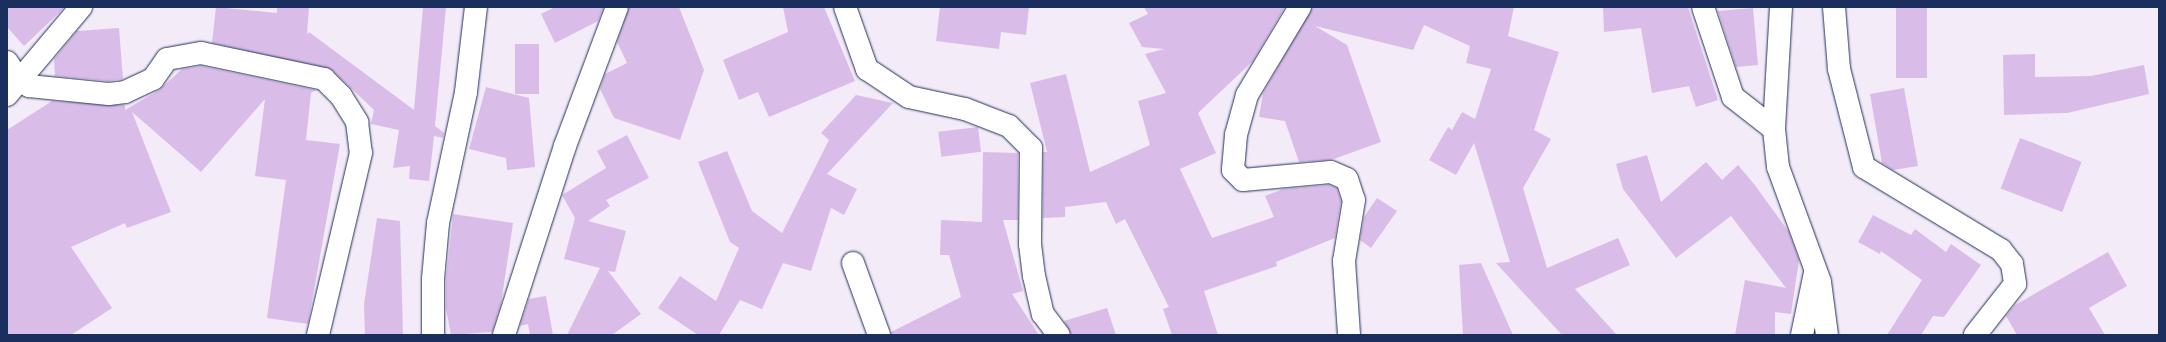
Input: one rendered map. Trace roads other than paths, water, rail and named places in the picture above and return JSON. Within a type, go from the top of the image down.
[{"type":"street","points":[[13,88],[81,7]]},
{"type":"street","points":[[433,335],[433,279],[438,223],[466,92],[476,7]]},
{"type":"street","points":[[504,335],[525,262],[617,7]]},
{"type":"street","points":[[845,7],[867,69],[909,97],[965,109],[1009,126],[1031,148],[1030,244],[1034,276],[1043,314],[1059,335]]},
{"type":"street","points":[[1300,7],[1247,95],[1236,135],[1233,170],[1243,180],[1331,172],[1347,179],[1354,200],[1344,261],[1349,335]]},
{"type":"street","points":[[1702,7],[1733,97],[1774,129]]},
{"type":"street","points":[[1781,7],[1774,129],[1784,190],[1816,268],[1827,335]]},
{"type":"street","points":[[1834,7],[1839,69],[1864,167],[2001,250],[2012,264],[2015,284],[1975,335]]},
{"type":"street","points":[[13,88],[48,88],[125,92],[153,79],[167,59],[201,53],[324,79],[341,96],[357,122],[361,153],[318,335]]},
{"type":"street","points":[[7,62],[13,88]]},
{"type":"street","points":[[853,263],[879,335]]},
{"type":"street","points":[[1802,335],[1816,268]]}]
